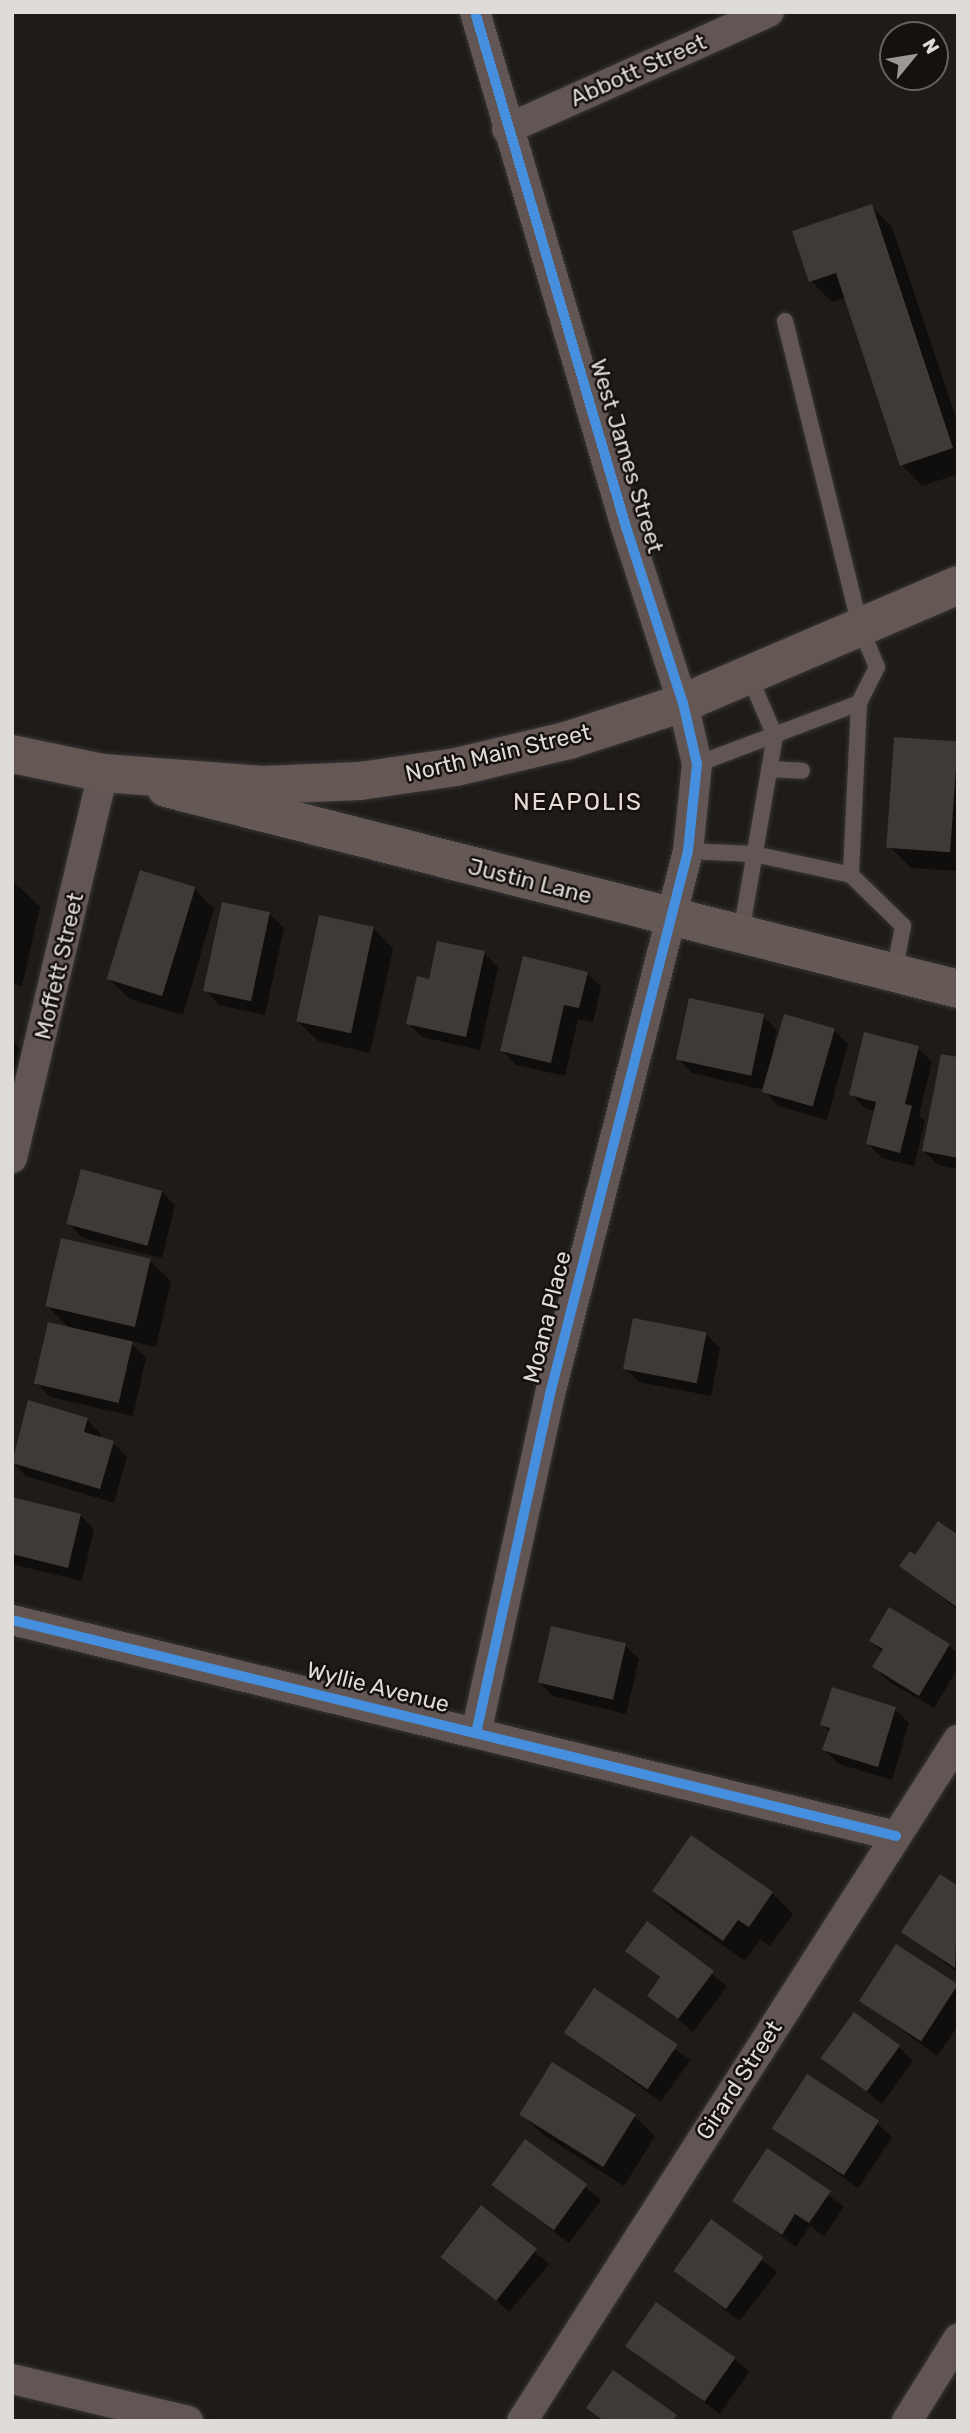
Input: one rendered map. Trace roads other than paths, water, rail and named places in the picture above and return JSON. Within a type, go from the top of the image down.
[{"type":"main road","name":"North Main Street","points":[[12,754],[103,773],[262,785],[360,780],[494,758],[683,704],[750,678],[958,584]]},
{"type":"main road","name":"Justin Lane","points":[[103,773],[958,989]]},
{"type":"street","name":"Abbott Street","points":[[507,129],[769,12]]},
{"type":"street","name":"West James Street","points":[[473,13],[683,704],[697,764],[688,851],[672,916]]},
{"type":"street","name":"Moffett Street","points":[[12,1158],[103,773]]},
{"type":"street","name":"Moana Place","points":[[476,1732],[550,1394],[672,916]]},
{"type":"street","name":"Wyllie Avenue","points":[[12,1620],[896,1836]]},
{"type":"street","name":"Girard Street","points":[[522,2421],[958,1740]]},
{"type":"street","points":[[907,2421],[958,2339]]},
{"type":"street","points":[[12,2379],[188,2421]]},
{"type":"lane","points":[[785,321],[860,628],[877,667],[859,703],[849,773],[850,875]]},
{"type":"lane","points":[[741,933],[775,736],[750,678]]},
{"type":"lane","points":[[697,764],[859,703]]},
{"type":"lane","points":[[769,769],[802,771]]},
{"type":"lane","points":[[688,851],[754,854],[850,875],[903,926],[894,973]]},
{"type":"district","name":"NEAPOLIS","points":[[578,803]]}]
